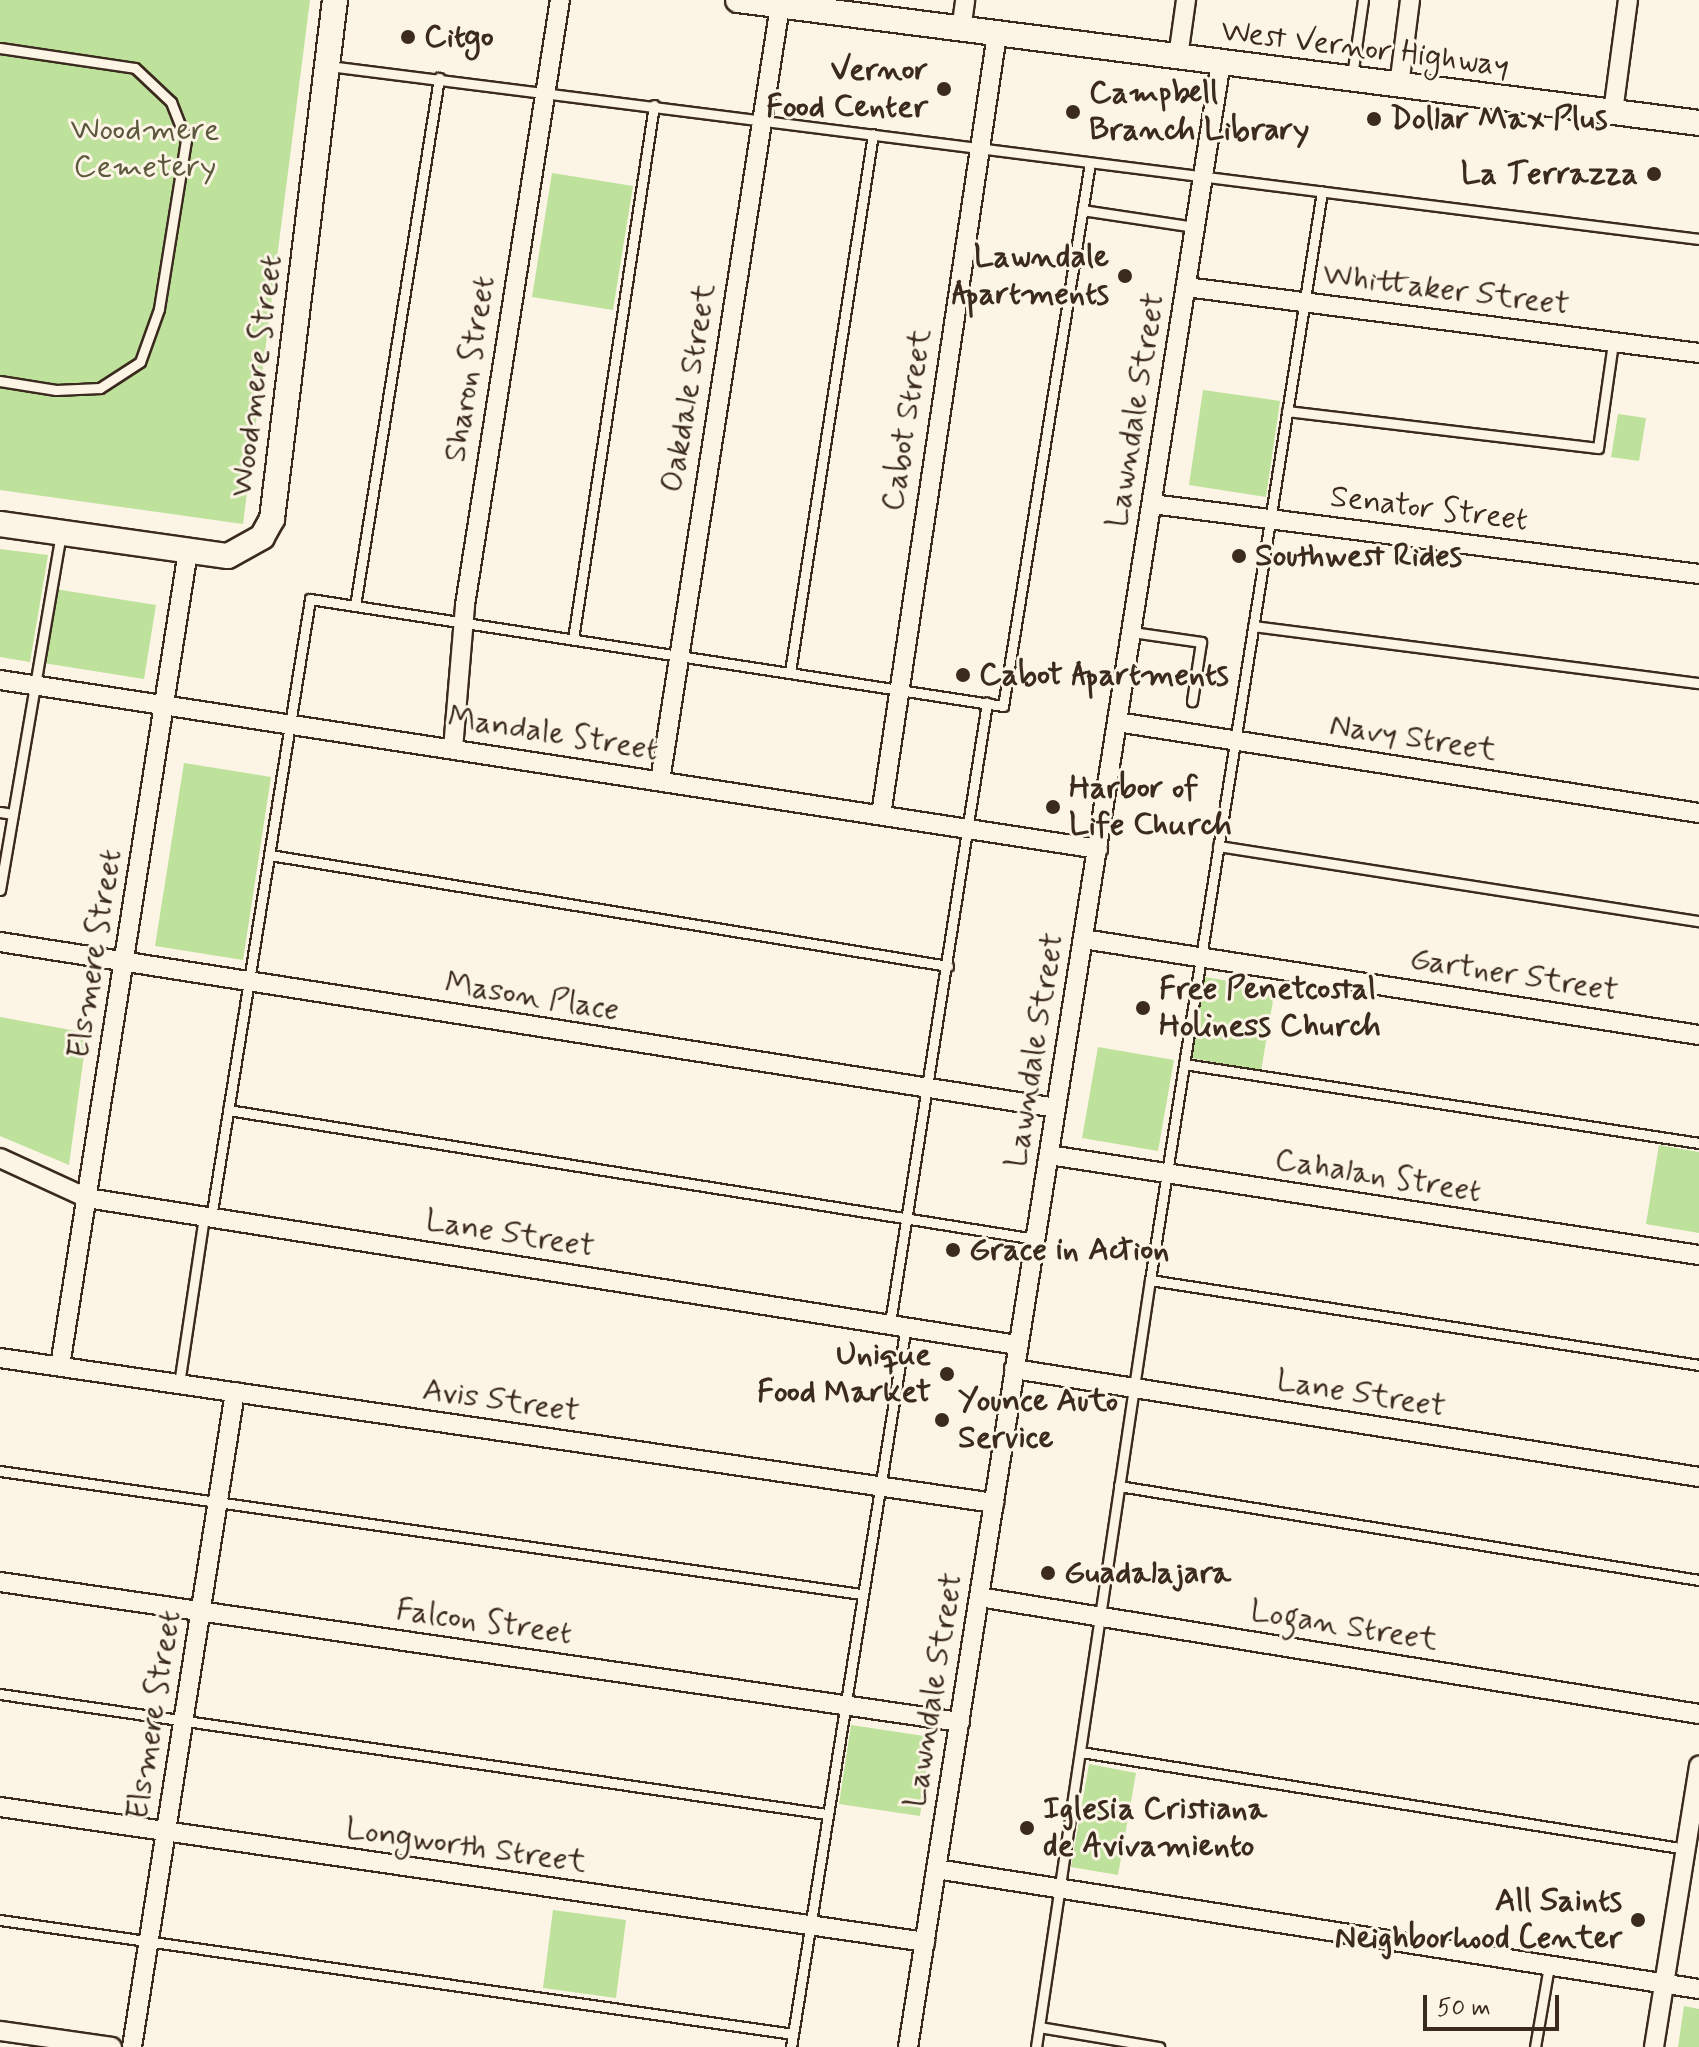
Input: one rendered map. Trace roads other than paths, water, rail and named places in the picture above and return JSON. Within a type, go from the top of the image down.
[{"type":"street","name":"Woodmere Street","points":[[0,524],[228,556],[244,552],[262,537],[272,519],[335,0]]},
{"type":"street","name":"Sharon Street","points":[[453,749],[466,623],[560,0]]},
{"type":"street","points":[[961,30],[965,0]]},
{"type":"street","points":[[1178,57],[1186,0]]},
{"type":"street","points":[[1399,86],[1410,0]]},
{"type":"street","points":[[1613,112],[1628,0]]},
{"type":"street","name":"West Vernor Highway","points":[[746,1],[1699,123]]},
{"type":"street","name":"Oakdale Street","points":[[660,781],[780,6]]},
{"type":"street","name":"Cabot Street","points":[[881,815],[997,34]]},
{"type":"street","name":"Lawndale Street","points":[[908,2047],[1221,62]]},
{"type":"street","name":"Whittaker Street","points":[[1186,287],[1699,353]]},
{"type":"street","name":"Senator Street","points":[[1152,504],[1699,574]]},
{"type":"street","name":"Elsmere Street","points":[[60,1366],[188,551]]},
{"type":"street","name":"Mandale Street","points":[[0,680],[1098,849]]},
{"type":"street","name":"Navy Street","points":[[1117,722],[1699,813]]},
{"type":"street","name":"Gartner Street","points":[[1083,939],[1699,1035]]},
{"type":"street","name":"Mason Place","points":[[0,942],[1056,1108]]},
{"type":"street","name":"Cahalan Street","points":[[1049,1155],[1699,1255]]},
{"type":"street","name":"Lane Street","points":[[0,1158],[87,1198],[1017,1345]]},
{"type":"street","name":"Avis Street","points":[[0,1358],[994,1503]]},
{"type":"street","name":"Lane Street","points":[[1014,1369],[1699,1477]]},
{"type":"street","name":"Elsmere Street","points":[[132,2047],[235,1392]]},
{"type":"street","name":"Falcon Street","points":[[0,1582],[960,1722]]},
{"type":"street","name":"Logan Street","points":[[979,1597],[1699,1714]]},
{"type":"street","points":[[1654,2047],[1699,1766]]},
{"type":"street","name":"Longworth Street","points":[[0,1807],[925,1942]]},
{"type":"street","points":[[936,1869],[1699,1989]]},
{"type":"street","points":[[0,2031],[112,2047]]},
{"type":"lane","points":[[1352,80],[1363,0]]},
{"type":"lane","points":[[0,48],[135,68],[171,102],[186,140],[159,309],[140,362],[100,388],[56,390],[0,381]]},
{"type":"lane","points":[[327,65],[545,90],[979,149],[1699,239]]},
{"type":"lane","points":[[355,606],[439,78]]},
{"type":"lane","points":[[573,639],[654,105]]},
{"type":"lane","points":[[790,672],[873,134]]},
{"type":"lane","points":[[179,1384],[228,1110],[310,599],[1003,706],[1090,163]]},
{"type":"lane","points":[[1036,2047],[1166,1173],[1322,191]]},
{"type":"lane","points":[[1082,210],[1195,227]]},
{"type":"lane","points":[[1287,411],[1598,448],[1613,342]]},
{"type":"lane","points":[[0,890],[61,533]]},
{"type":"lane","points":[[1253,626],[1699,683]]},
{"type":"lane","points":[[1132,632],[1201,642],[1192,701]]},
{"type":"lane","points":[[791,2047],[879,1486],[907,1216],[970,829],[987,703]]},
{"type":"lane","points":[[0,812],[13,814]]},
{"type":"lane","points":[[1218,846],[1699,921]]},
{"type":"lane","points":[[270,855],[948,966]]},
{"type":"lane","points":[[1184,1064],[1699,1143]]},
{"type":"lane","points":[[228,1110],[907,1216],[1035,1239]]},
{"type":"lane","points":[[1150,1280],[1699,1365]]},
{"type":"lane","points":[[0,1471],[861,1594]]},
{"type":"lane","points":[[1119,1486],[1699,1580]]},
{"type":"lane","points":[[0,1694],[827,1814]]},
{"type":"lane","points":[[1081,1752],[1686,1849]]},
{"type":"lane","points":[[0,1920],[793,2034]]},
{"type":"lane","points":[[1535,2047],[1549,1966]]},
{"type":"lane","points":[[1039,2027],[1159,2047]]},
{"type":"place","name":"Citgo","points":[[408,37]]},
{"type":"place","name":"Vernor Food Center","points":[[944,89]]},
{"type":"place","name":"Campbell Branch Library","points":[[1073,112]]},
{"type":"place","name":"Dollar Max Plus","points":[[1374,119]]},
{"type":"place","name":"La Terrazza","points":[[1654,174]]},
{"type":"place","name":"Lawndale Apartments","points":[[1125,276]]},
{"type":"place","name":"Southwest Rides","points":[[1239,556]]},
{"type":"place","name":"Cabot Apartments","points":[[963,675]]},
{"type":"place","name":"Harbor of Life Church","points":[[1053,807]]},
{"type":"place","name":"Free Penetcostal Holiness Church","points":[[1143,1008]]},
{"type":"place","name":"Grace in Action","points":[[953,1250]]},
{"type":"place","name":"Unique Food Market","points":[[947,1374]]},
{"type":"place","name":"Younce Auto Service","points":[[942,1420]]},
{"type":"place","name":"Guadalajara","points":[[1048,1573]]},
{"type":"place","name":"Iglesia Cristiana de Avivamiento","points":[[1027,1828]]},
{"type":"place","name":"All Saints Neighborhood Center","points":[[1638,1920]]},
{"type":"park label","name":"Woodmere Cemetery","points":[[145,150]]}]
